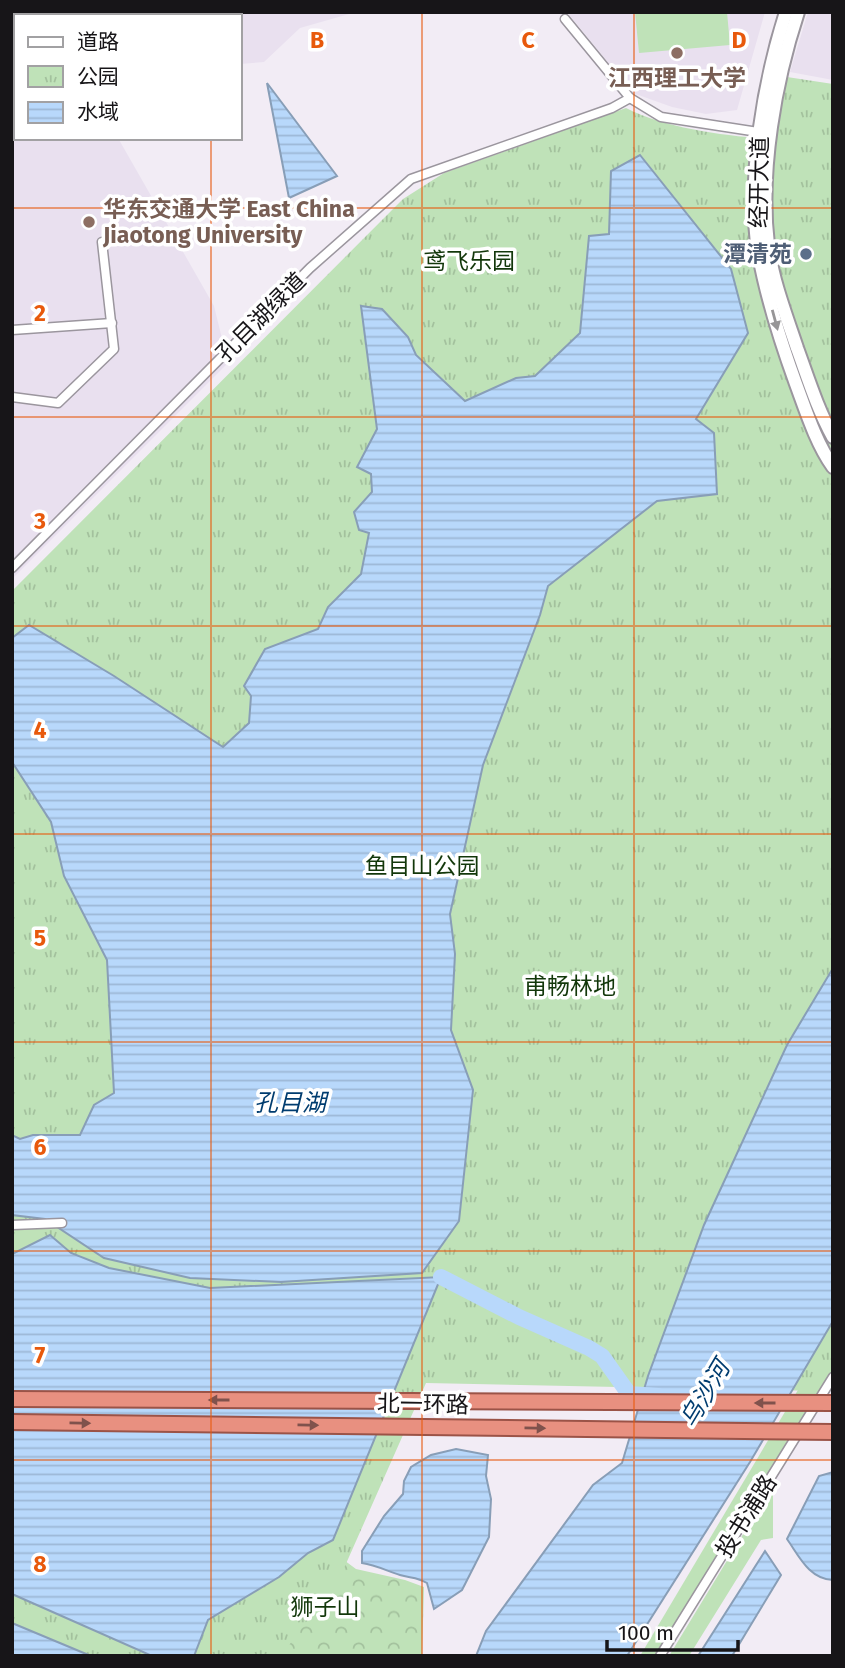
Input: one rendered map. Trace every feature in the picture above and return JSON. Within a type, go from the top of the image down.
[{"type":"highway","name":"北一环路","points":[[12,1399],[833,1403]]},
{"type":"highway","name":"北一环路","points":[[12,1422],[833,1432]]},
{"type":"highway","points":[[665,1429],[715,1438],[833,1439]]},
{"type":"main road","name":"经开大道","points":[[786,12],[778,37],[758,132],[755,211],[758,248],[780,341],[810,421],[833,467]]},
{"type":"main road","name":"经开大道","points":[[798,12],[788,43],[769,134],[766,217],[768,247],[782,301],[819,411],[833,437]]},
{"type":"street","points":[[565,19],[630,98],[661,117],[758,132]]},
{"type":"street","name":"孔目湖绿道","points":[[12,568],[310,268],[411,179],[612,108],[630,98]]},
{"type":"street","points":[[12,397],[58,403],[114,349],[102,242]]},
{"type":"street","points":[[12,330],[112,323]]},
{"type":"street","points":[[12,1225],[62,1223]]},
{"type":"street","name":"投书浦路","points":[[660,1656],[833,1377]]},
{"type":"shaded area","name":"华东交通大学 East China Jiaotong University","points":[[12,12],[356,12],[300,28],[264,62],[242,64],[242,14],[14,14],[14,140],[119,140],[214,306],[228,363],[12,579]]},
{"type":"shaded area","name":"江西理工大学","points":[[567,12],[765,12],[737,110],[706,114],[672,107],[633,93]]},
{"type":"shaded area","points":[[808,12],[833,12],[833,80],[790,72]]},
{"type":"green space","points":[[635,12],[727,12],[730,45],[639,53]]},
{"type":"green space","name":"鱼目山公园","points":[[787,77],[833,84],[833,1369],[819,1391],[426,1383],[341,1575],[281,1656],[30,1656],[12,1649],[12,591],[403,199],[444,173],[626,108],[680,127],[776,139]]},
{"type":"green space","points":[[833,1331],[833,1373],[660,1656],[640,1656]]},
{"type":"green space","points":[[773,1485],[773,1538],[761,1540],[689,1656],[669,1656]]},
{"type":"green space","name":"狮子山","points":[[329,1549],[356,1569],[424,1587],[422,1656],[208,1656]]},
{"type":"water","points":[[267,83],[337,176],[289,198]]},
{"type":"water","name":"孔目湖","points":[[640,155],[731,269],[748,333],[696,419],[714,433],[717,494],[657,501],[548,586],[540,615],[483,765],[450,914],[455,954],[451,1030],[473,1090],[459,1221],[422,1273],[281,1282],[190,1278],[104,1258],[45,1219],[12,1215],[12,1135],[20,1139],[33,1135],[80,1135],[94,1105],[114,1093],[107,960],[64,876],[51,822],[12,762],[12,638],[29,625],[223,747],[249,723],[251,696],[244,686],[265,649],[318,629],[328,607],[361,574],[369,533],[359,530],[354,512],[372,492],[371,474],[357,467],[377,429],[361,306],[382,309],[408,337],[416,355],[465,401],[516,378],[535,376],[580,333],[589,236],[609,234],[611,171]]},
{"type":"water","name":"乌沙河","points":[[833,968],[833,1321],[750,1462],[627,1656],[476,1656],[486,1631],[593,1485],[622,1463],[648,1376],[704,1225],[787,1045]]},
{"type":"water","points":[[50,1235],[71,1253],[109,1268],[210,1288],[441,1277],[333,1540],[308,1553],[279,1577],[208,1620],[194,1656],[152,1656],[12,1594],[12,1254]]},
{"type":"water","points":[[456,1449],[488,1455],[486,1476],[491,1499],[489,1537],[462,1590],[434,1609],[427,1583],[362,1563],[362,1551],[384,1516],[403,1494],[404,1481],[411,1467],[431,1455]]},
{"type":"water","points":[[833,1472],[833,1580],[817,1576],[811,1571],[787,1539],[819,1476]]},
{"type":"water","points":[[765,1551],[781,1575],[732,1656],[698,1656]]},
{"type":"water","points":[[12,1623],[91,1656],[12,1656]]},
{"type":"waterway","points":[[441,1277],[602,1356],[629,1394],[658,1396]]},
{"type":"place","name":"江西理工大学","points":[[677,53]]},
{"type":"place","name":"华东交通大学 East China Jiaotong University","points":[[89,222]]},
{"type":"place","name":"潭清苑","points":[[806,254]]},
{"type":"park label","name":"鸢飞乐园","points":[[469,261]]},
{"type":"park label","name":"甫畅林地","points":[[570,986]]}]
